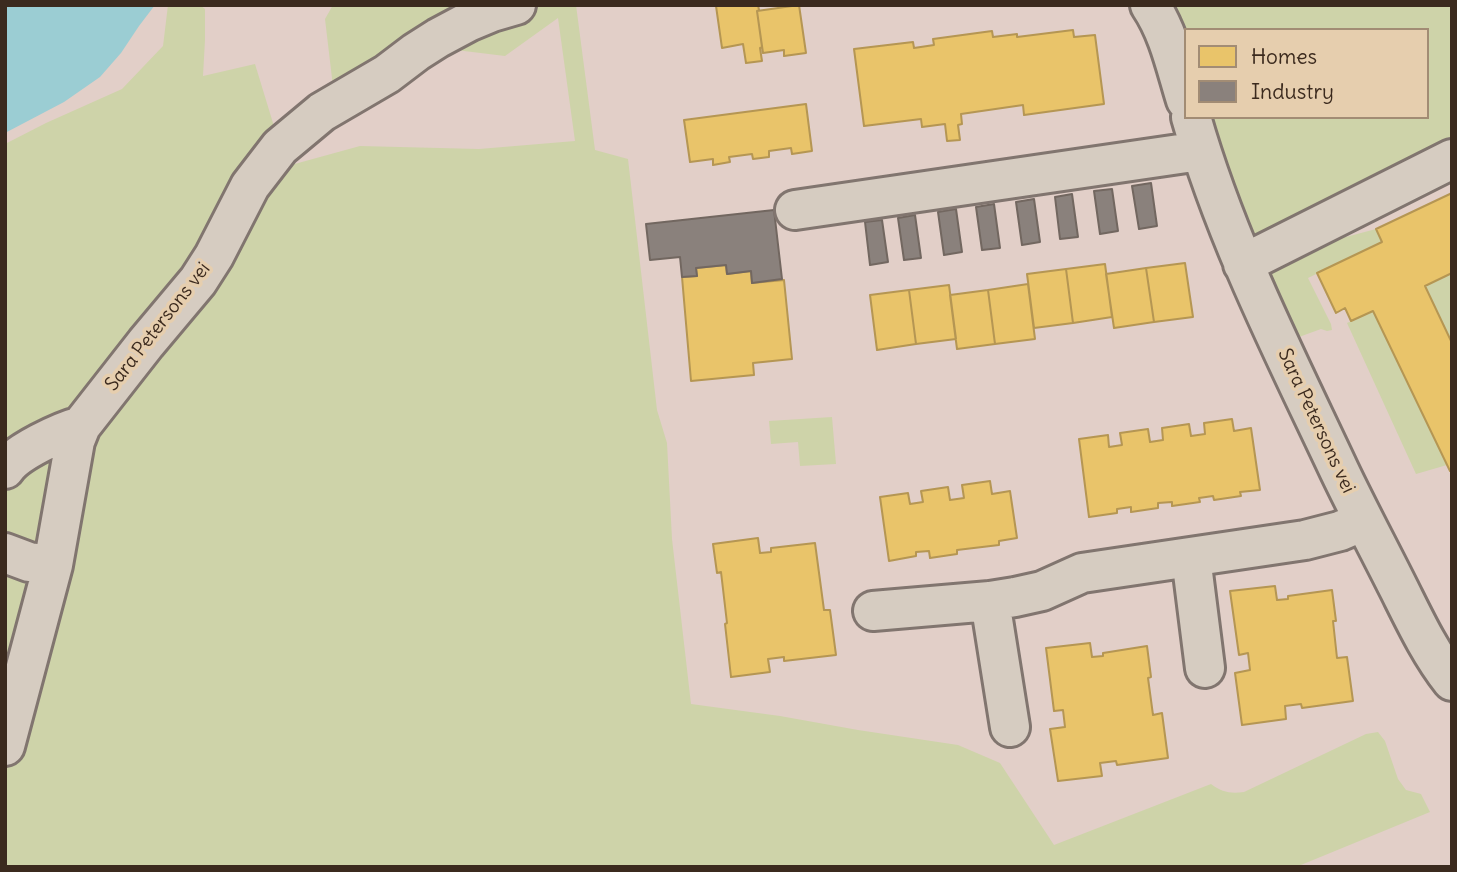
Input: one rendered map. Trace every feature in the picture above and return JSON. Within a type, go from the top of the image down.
[{"type":"street","name":"Sara Petersons vei","points":[[5,746],[52,565],[75,442],[81,426],[198,281],[250,186],[280,147],[322,112],[387,74],[438,38],[468,22],[516,5]]},
{"type":"street","points":[[1150,5],[1160,21],[1184,93]]},
{"type":"street","name":"Sara Petersons vei","points":[[795,210],[1196,134],[1209,178],[1243,264],[1363,521],[1427,645],[1452,681]]},
{"type":"street","points":[[1243,264],[1452,159]]},
{"type":"street","points":[[5,469],[17,457],[67,430],[81,426]]},
{"type":"street","points":[[873,611],[990,601],[1042,591],[1082,573],[1305,540],[1340,531],[1363,521]]},
{"type":"street","points":[[5,553],[29,562],[52,565]]},
{"type":"street","points":[[1191,556],[1205,668]]},
{"type":"street","points":[[990,601],[1010,727]]},
{"type":"green space","points":[[168,5],[200,5],[205,9],[203,76],[255,64],[273,123],[291,165],[360,146],[479,149],[575,141],[558,18],[505,56],[456,50],[385,100],[334,95],[325,19],[333,5],[576,5],[595,150],[628,159],[657,410],[667,443],[672,539],[691,704],[958,745],[1000,763],[1054,845],[1211,784],[1226,792],[1244,792],[1366,734],[1378,732],[1385,741],[1398,779],[1406,790],[1421,794],[1430,812],[1296,867],[5,867],[5,144],[122,89],[163,46]]},
{"type":"green space","points":[[1176,5],[1452,5],[1452,149],[1264,238],[1244,231],[1204,119],[1429,119],[1429,28],[1184,28],[1184,40],[1174,13]]},
{"type":"green space","points":[[1376,229],[1382,242],[1308,278],[1332,330],[1321,329],[1299,337],[1270,281],[1273,267],[1337,235],[1346,237]]},
{"type":"green space","points":[[1452,273],[1452,343],[1425,286]]},
{"type":"green space","points":[[1373,311],[1447,465],[1416,474],[1347,323]]},
{"type":"green space","points":[[832,417],[836,464],[800,466],[798,442],[771,444],[769,421]]},
{"type":"water","points":[[5,5],[155,5],[121,53],[100,77],[64,102],[5,133]]},
{"type":"building: Homes","points":[[758,5],[762,61],[746,63],[743,44],[722,48],[716,6]]},
{"type":"building: Homes","points":[[799,5],[806,53],[784,56],[784,50],[763,53],[757,11]]},
{"type":"building: Homes","points":[[1073,30],[1074,37],[1095,35],[1104,104],[1024,115],[1023,105],[961,114],[962,124],[958,125],[960,140],[947,141],[945,124],[922,127],[921,119],[864,126],[854,49],[913,42],[914,48],[934,45],[933,39],[992,31],[993,37],[1017,34],[1017,37]]},
{"type":"building: Homes","points":[[806,104],[812,151],[792,154],[791,148],[769,151],[769,157],[753,159],[752,154],[729,157],[730,162],[713,165],[713,159],[690,162],[684,120]]},
{"type":"building: Homes","points":[[1452,193],[1452,273],[1425,286],[1452,343],[1450,471],[1373,311],[1351,321],[1345,308],[1336,313],[1317,273],[1382,242],[1376,229]]},
{"type":"building: Homes","points":[[1185,263],[1193,317],[1154,322],[1146,268]]},
{"type":"building: Homes","points":[[1105,264],[1112,317],[1073,323],[1066,269]]},
{"type":"building: Homes","points":[[726,265],[727,274],[751,271],[752,283],[784,280],[792,359],[753,363],[754,375],[691,381],[682,277],[697,276],[696,268]]},
{"type":"building: Homes","points":[[1146,268],[1154,322],[1114,328],[1106,274]]},
{"type":"building: Homes","points":[[1066,269],[1073,323],[1034,328],[1027,274]]},
{"type":"building: Homes","points":[[1028,284],[1035,339],[995,344],[988,290]]},
{"type":"building: Homes","points":[[949,285],[956,339],[916,344],[909,290]]},
{"type":"building: Homes","points":[[909,290],[916,344],[877,350],[870,295]]},
{"type":"building: Homes","points":[[988,290],[995,344],[957,349],[950,295]]},
{"type":"building: Homes","points":[[1232,419],[1234,431],[1251,428],[1260,490],[1240,492],[1241,496],[1214,500],[1213,496],[1199,498],[1200,502],[1172,506],[1172,502],[1158,503],[1158,508],[1131,512],[1131,507],[1117,509],[1117,513],[1089,517],[1079,439],[1108,435],[1109,447],[1122,445],[1120,433],[1148,429],[1150,442],[1163,440],[1162,428],[1189,424],[1191,436],[1205,434],[1204,423]]},
{"type":"building: Homes","points":[[990,481],[992,494],[1010,491],[1017,538],[999,541],[999,545],[957,550],[957,554],[930,558],[929,551],[916,552],[916,556],[889,561],[880,497],[908,493],[910,504],[923,502],[921,491],[948,487],[950,500],[964,498],[962,485]]},
{"type":"building: Homes","points":[[758,538],[760,553],[771,552],[771,548],[815,543],[824,610],[830,610],[836,655],[784,661],[784,657],[768,659],[770,672],[731,677],[721,572],[717,573],[713,544]]},
{"type":"building: Homes","points":[[1275,586],[1277,600],[1332,590],[1337,658],[1347,657],[1353,701],[1302,708],[1301,704],[1285,706],[1286,719],[1242,725],[1235,673],[1250,670],[1248,653],[1239,655],[1230,591]]},
{"type":"building: Homes","points":[[1090,643],[1092,657],[1147,646],[1153,715],[1162,713],[1168,758],[1117,765],[1116,761],[1100,763],[1102,776],[1058,781],[1050,729],[1065,727],[1063,710],[1054,711],[1046,648]]},
{"type":"building: Industry","points":[[1151,183],[1157,226],[1139,229],[1132,186]]},
{"type":"building: Industry","points":[[1112,189],[1118,231],[1100,234],[1094,191]]},
{"type":"building: Industry","points":[[1072,194],[1078,237],[1060,239],[1055,197]]},
{"type":"building: Industry","points":[[1034,199],[1040,242],[1022,245],[1016,202]]},
{"type":"building: Industry","points":[[994,204],[1000,248],[982,250],[976,207]]},
{"type":"building: Industry","points":[[956,209],[962,252],[944,255],[938,212]]},
{"type":"building: Industry","points":[[774,210],[782,279],[752,283],[751,271],[727,274],[726,265],[696,268],[697,276],[682,277],[680,257],[650,260],[646,224]]},
{"type":"building: Industry","points":[[915,215],[921,258],[904,260],[898,218]]},
{"type":"building: Industry","points":[[882,220],[888,262],[870,265],[865,222]]}]
